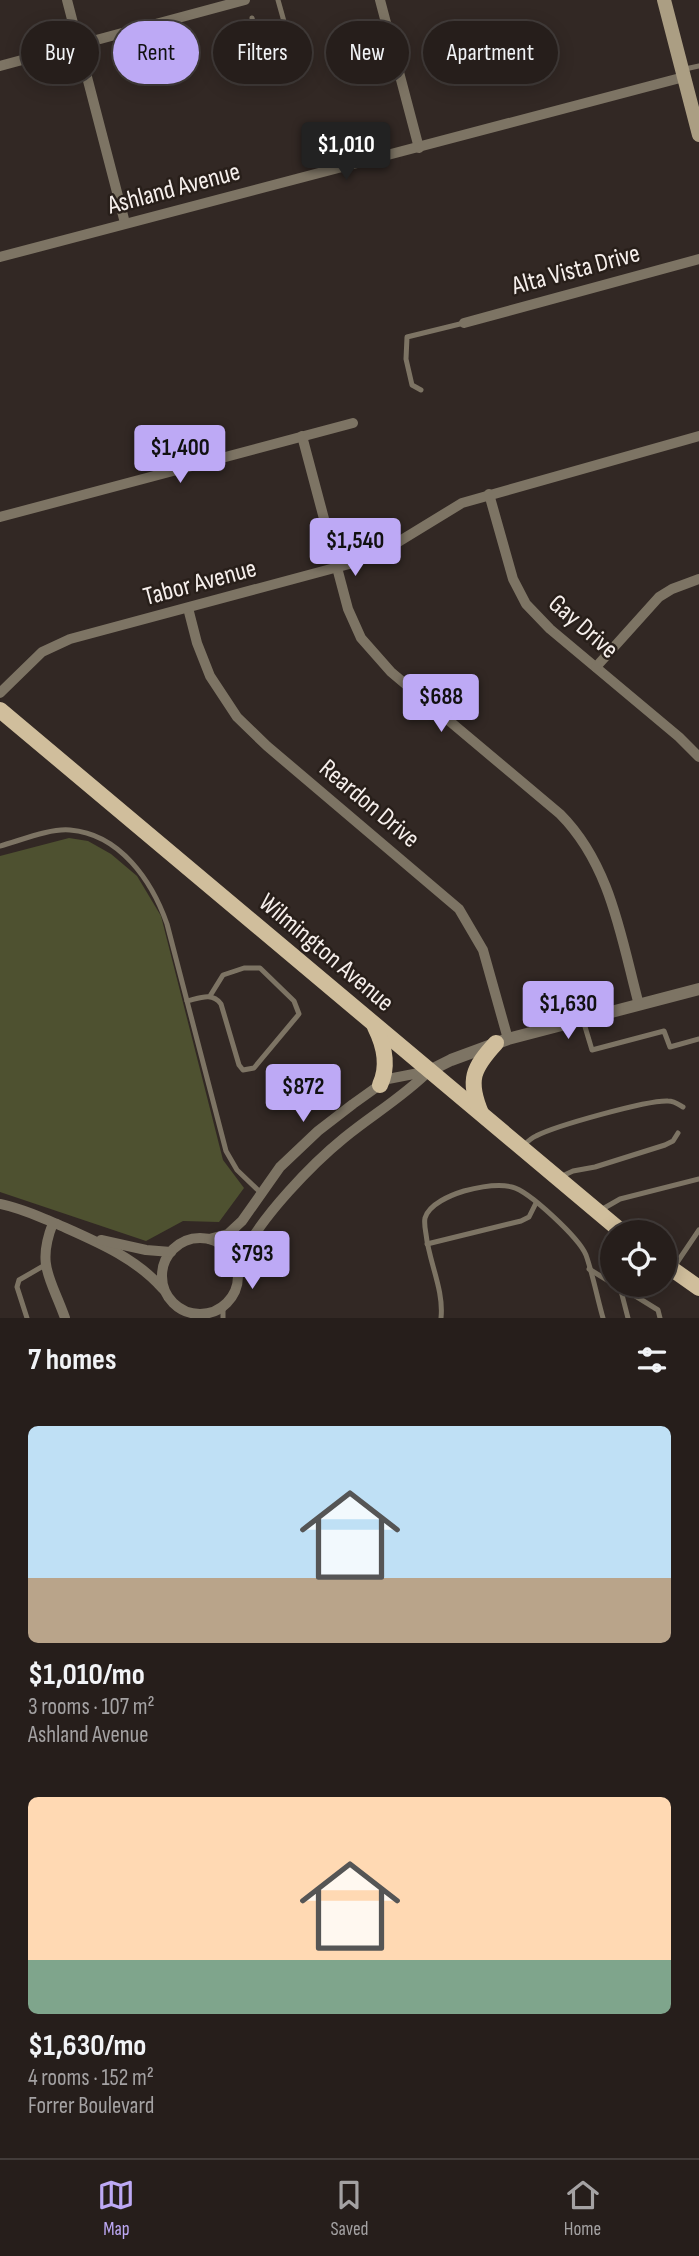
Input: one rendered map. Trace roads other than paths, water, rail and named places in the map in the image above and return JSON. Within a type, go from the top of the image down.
[{"type":"main road","points":[[664,0],[696,115],[699,135]]},
{"type":"main road","name":"Wilmington Avenue","points":[[0,710],[606,1220]]},
{"type":"main road","points":[[374,1025],[382,1044],[385,1064],[380,1085]]},
{"type":"main road","points":[[482,1115],[473,1088],[474,1074],[480,1062],[502,1041]]},
{"type":"main road","points":[[677,1273],[699,1288]]},
{"type":"street","points":[[67,0],[73,21]]},
{"type":"street","points":[[99,40],[245,0]]},
{"type":"street","points":[[380,0],[419,148]]},
{"type":"street","points":[[0,66],[21,60]]},
{"type":"street","name":"Ashland Avenue","points":[[0,257],[419,148],[683,74]]},
{"type":"street","points":[[89,84],[125,223]]},
{"type":"street","name":"Alta Vista Drive","points":[[464,323],[699,258]]},
{"type":"street","points":[[0,517],[353,423]]},
{"type":"street","points":[[302,436],[355,625],[381,663],[560,814],[584,841],[607,889],[639,1005]]},
{"type":"street","name":"Tabor Avenue","points":[[0,693],[30,662],[55,645],[70,639],[337,568],[371,557],[450,508],[489,494],[699,436]]},
{"type":"street","name":"Gay Drive","points":[[489,494],[513,579],[526,604],[550,629],[679,737],[699,757]]},
{"type":"street","points":[[596,667],[659,597],[699,579]]},
{"type":"street","name":"Reardon Drive","points":[[188,608],[210,676],[237,717],[267,746],[459,909],[483,950],[502,1041]]},
{"type":"street","points":[[166,1293],[162,1280],[163,1266],[171,1252],[194,1239],[209,1239],[228,1234],[242,1221],[280,1167],[318,1131],[388,1079],[429,1071],[502,1041],[699,989]]},
{"type":"street","points":[[93,1238],[150,1274],[181,1309],[194,1316],[223,1312],[237,1287],[243,1254],[274,1210],[304,1176],[342,1140],[408,1092],[429,1071]]},
{"type":"street","points":[[0,1204],[39,1214],[53,1223],[93,1238],[146,1250],[171,1252]]},
{"type":"street","points":[[53,1223],[46,1241],[45,1265],[65,1318]]},
{"type":"street","points":[[209,1239],[231,1254],[238,1274]]},
{"type":"lane","points":[[278,0],[284,21]]},
{"type":"lane","points":[[683,74],[699,66]]},
{"type":"lane","points":[[421,390],[412,385],[406,359],[407,337],[464,323]]},
{"type":"lane","points":[[0,846],[70,830],[92,835],[116,848],[141,873],[163,913],[226,1151],[237,1170],[260,1192]]},
{"type":"lane","points":[[187,1001],[210,996],[217,998],[243,1070],[254,1068],[299,1014],[294,1002],[260,968],[229,972],[218,980],[210,996]]},
{"type":"lane","points":[[583,1020],[592,1051],[664,1031],[670,1047],[699,1040]]},
{"type":"lane","points":[[521,1148],[537,1135],[621,1110],[664,1101],[675,1102],[683,1107]]},
{"type":"lane","points":[[557,1179],[573,1171],[595,1167],[665,1145],[673,1141],[678,1133]]},
{"type":"lane","points":[[597,1213],[620,1199],[699,1179]]},
{"type":"lane","points":[[441,1318],[441,1296],[427,1244],[424,1221],[426,1215],[442,1200],[458,1193],[488,1186],[508,1185],[524,1192],[575,1237],[585,1254],[603,1318]]},
{"type":"lane","points":[[427,1244],[521,1221],[529,1217],[536,1203]]},
{"type":"lane","points":[[677,1257],[698,1234]]},
{"type":"lane","points":[[27,1318],[18,1287],[19,1280],[45,1265]]},
{"type":"lane","points":[[589,1269],[600,1276]]},
{"type":"lane","points":[[620,1297],[628,1318]]},
{"type":"lane","points":[[636,1297],[658,1310],[660,1318]]}]
